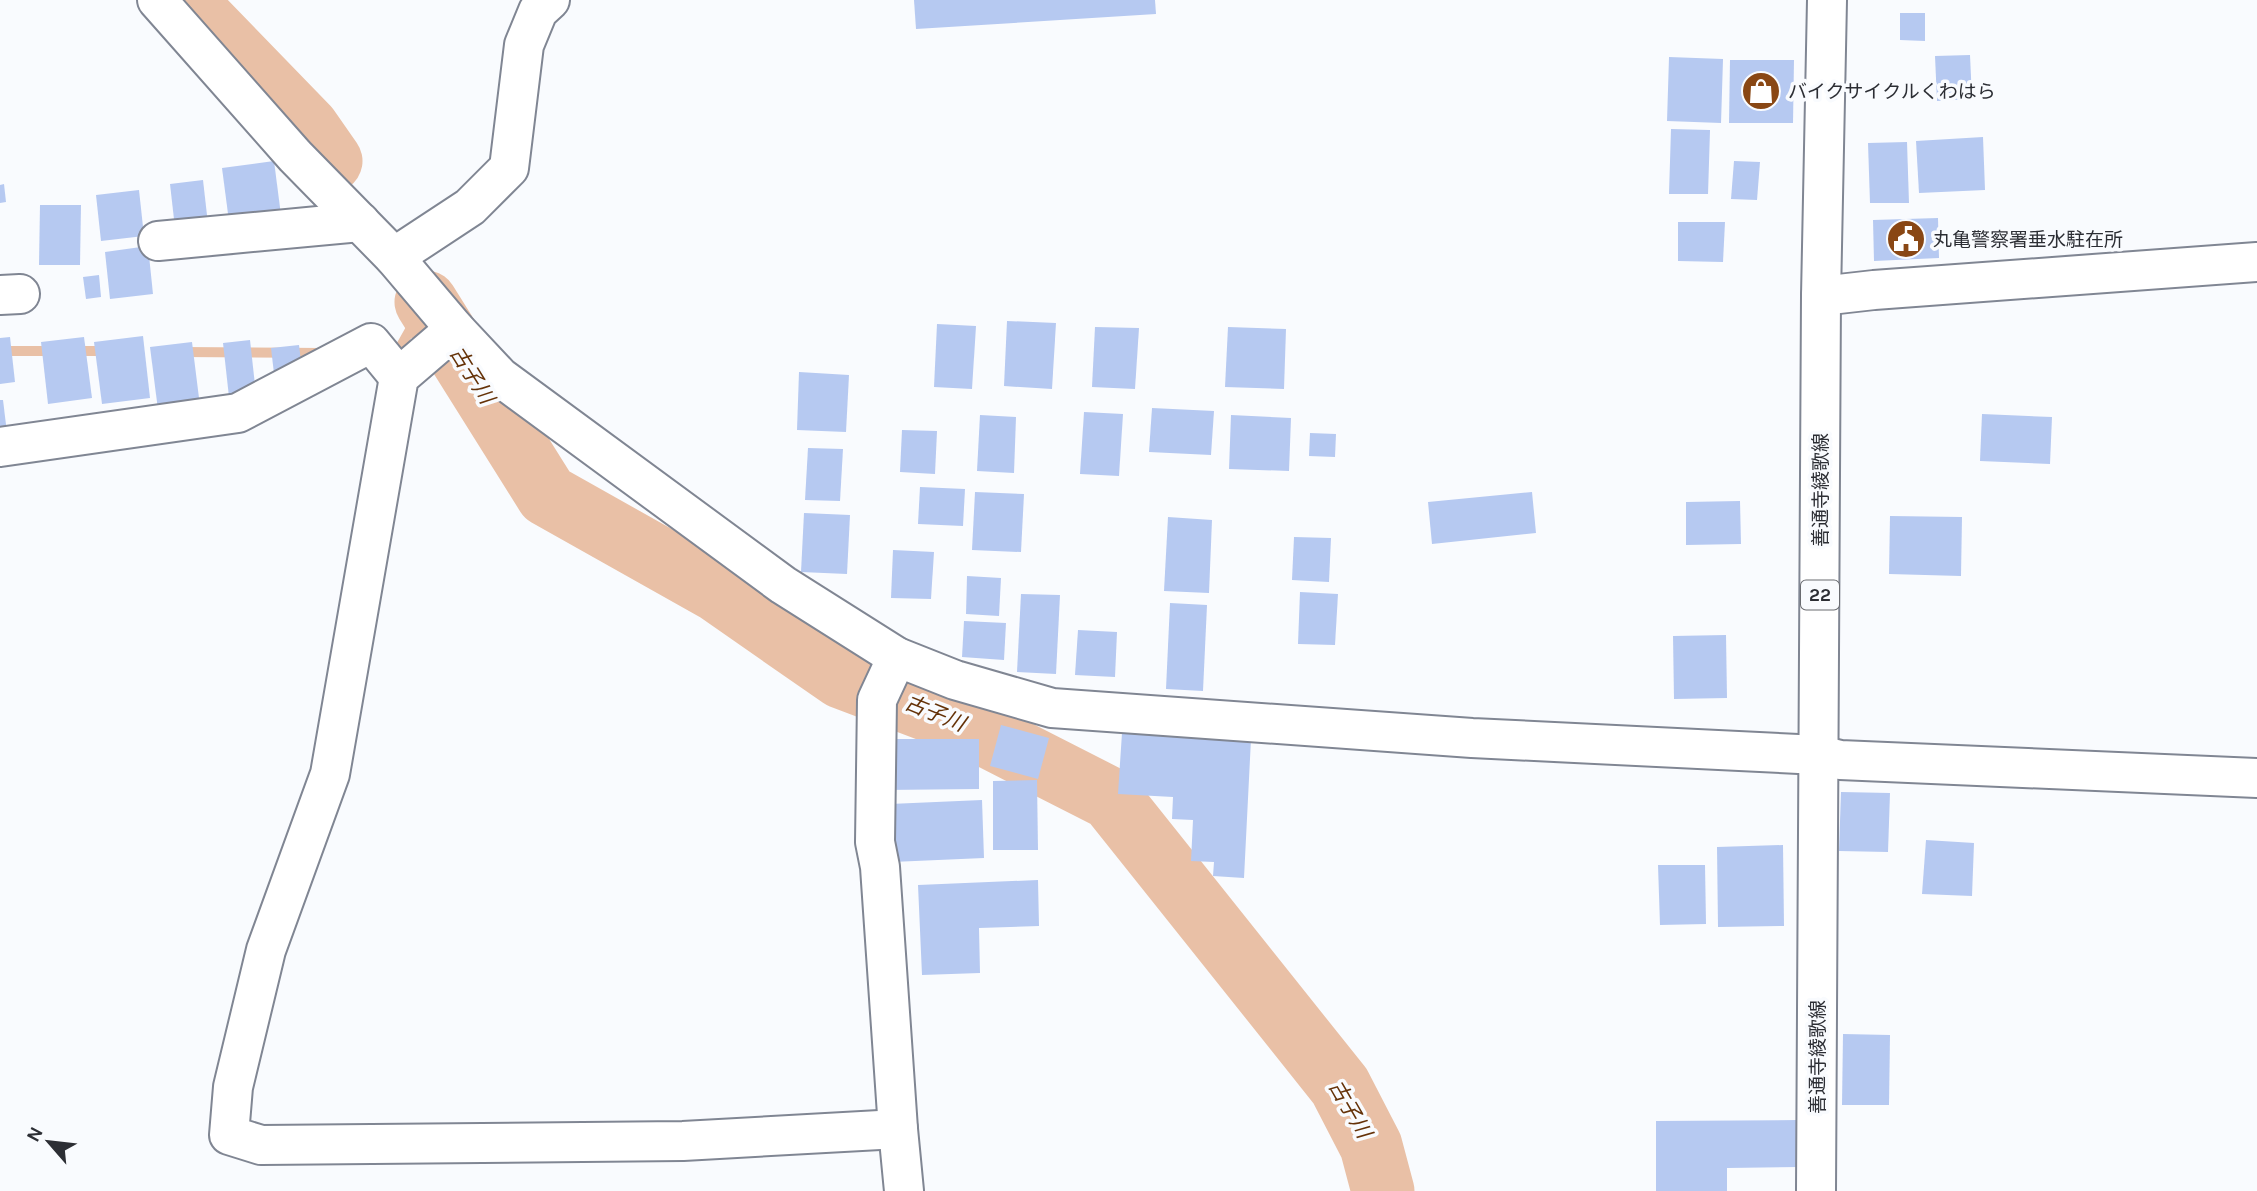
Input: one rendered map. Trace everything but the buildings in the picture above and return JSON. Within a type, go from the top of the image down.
[{"type":"street","points":[[158,0],[295,156],[394,257],[500,377],[783,585],[897,657],[955,680],[1052,708],[1472,738],[1819,755],[1840,760],[2257,778]]},
{"type":"street","points":[[394,257],[470,207],[509,168],[524,45],[538,11],[550,0]]},
{"type":"street","name":"善通寺綾歌線","points":[[1816,1191],[1821,296],[1827,0]]},
{"type":"street","points":[[158,241],[360,222]]},
{"type":"street","points":[[1821,296],[1874,289],[2257,262]]},
{"type":"street","points":[[455,329],[399,377],[330,774],[266,950],[233,1087],[229,1135],[261,1145],[683,1141],[898,1129]]},
{"type":"street","points":[[0,447],[238,413],[371,343],[399,377]]},
{"type":"street","points":[[897,657],[877,700],[875,842],[880,867],[904,1191]]},
{"type":"waterway","name":"古子川","points":[[184,0],[308,128],[331,161]]},
{"type":"waterway","name":"古子川","points":[[426,302],[547,495],[716,590],[841,677],[960,722],[1111,799],[1340,1086],[1371,1146],[1383,1191]]},
{"type":"waterway","points":[[391,353],[397,353],[424,305]]},
{"type":"waterway","points":[[0,351],[57,351]]},
{"type":"waterway","points":[[73,351],[109,351]]},
{"type":"waterway","points":[[181,352],[323,353]]},
{"type":"place","name":"バイクサイクルくわはら","points":[[1761,91]]},
{"type":"place","name":"丸亀警察署垂水駐在所","points":[[1906,239]]}]
